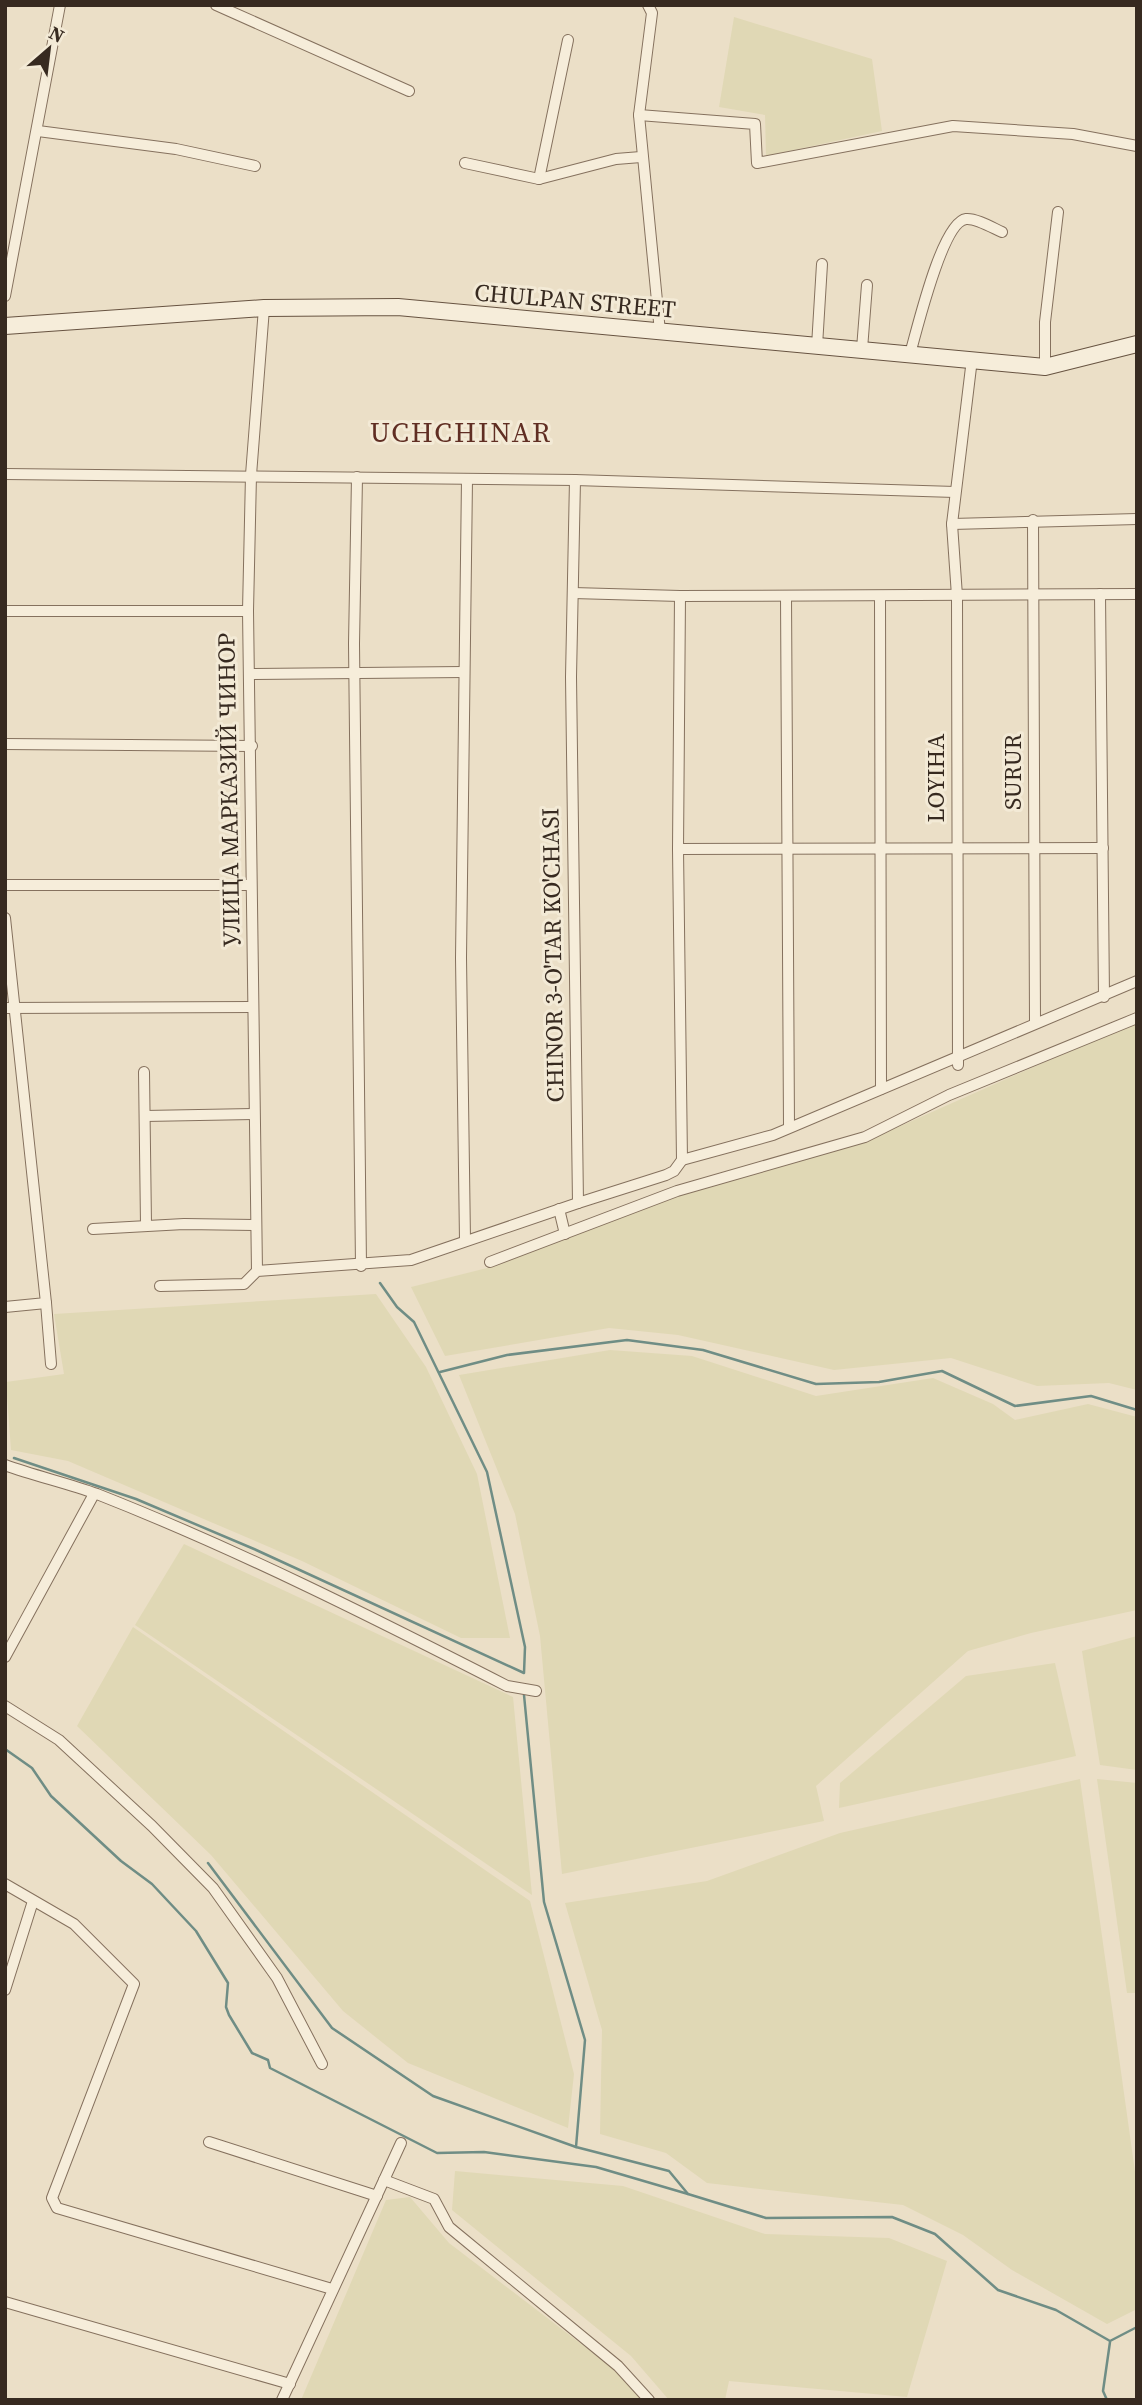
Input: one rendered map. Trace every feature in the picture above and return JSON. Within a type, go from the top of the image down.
[{"type":"main road","name":"CHULPAN STREET","points":[[5,326],[264,308],[398,307],[1045,367],[1137,344]]},
{"type":"street","points":[[5,296],[60,5]]},
{"type":"street","points":[[216,5],[409,91]]},
{"type":"street","points":[[651,8],[639,116],[660,332]]},
{"type":"street","points":[[539,179],[568,40]]},
{"type":"street","points":[[639,116],[755,124],[757,163],[953,126],[1073,134],[1137,146]]},
{"type":"street","points":[[38,131],[176,149],[255,166]]},
{"type":"street","points":[[465,163],[539,179],[616,159],[641,157]]},
{"type":"street","points":[[1045,367],[1045,322],[1058,212]]},
{"type":"street","points":[[910,354],[942,250],[952,229],[963,219],[970,219],[1002,232]]},
{"type":"street","points":[[817,346],[822,264]]},
{"type":"street","points":[[862,349],[867,285]]},
{"type":"street","name":"УЛИЦА МАРКАЗИЙ ЧИНОР","points":[[257,1271],[254,1225],[250,885],[252,746],[248,611],[251,475],[264,308]]},
{"type":"street","name":"LOYIHA","points":[[958,1060],[957,596],[952,524],[972,359]]},
{"type":"street","points":[[5,474],[575,480],[955,492]]},
{"type":"street","points":[[356,477],[355,671],[361,1266]]},
{"type":"street","points":[[465,1240],[461,958],[467,479]]},
{"type":"street","name":"CHINOR 3-O'TAR KO'CHASI","points":[[575,480],[570,677],[578,1203]]},
{"type":"street","points":[[952,524],[1137,519]]},
{"type":"street","name":"SURUR","points":[[1032,520],[1035,1023]]},
{"type":"street","points":[[573,593],[680,596],[1137,594]]},
{"type":"street","points":[[1100,594],[1104,997]]},
{"type":"street","points":[[160,1286],[244,1284],[257,1271],[361,1266],[411,1260],[674,1171],[682,1160],[678,849],[680,596]]},
{"type":"street","points":[[786,596],[789,1126]]},
{"type":"street","points":[[880,596],[881,1089]]},
{"type":"street","points":[[5,611],[248,611]]},
{"type":"street","points":[[251,674],[464,672]]},
{"type":"street","points":[[5,744],[252,746]]},
{"type":"street","points":[[678,849],[1103,848]]},
{"type":"street","points":[[5,885],[250,885]]},
{"type":"street","points":[[5,918],[10,1008],[47,1306],[51,1364]]},
{"type":"street","points":[[682,1160],[773,1135],[789,1126],[958,1060],[1035,1023],[1104,997],[1137,981]]},
{"type":"street","points":[[10,1008],[253,1007]]},
{"type":"street","points":[[489,1262],[677,1191],[865,1137],[949,1095],[1137,1018]]},
{"type":"street","points":[[144,1072],[146,1225]]},
{"type":"street","points":[[145,1116],[253,1114]]},
{"type":"street","points":[[559,1209],[565,1234]]},
{"type":"street","points":[[93,1228],[254,1225]]},
{"type":"street","points":[[5,1307],[47,1306]]},
{"type":"street","points":[[5,1465],[94,1493],[278,1572],[507,1686],[536,1691]]},
{"type":"street","points":[[5,1657],[94,1493]]},
{"type":"street","points":[[5,1706],[59,1740],[214,1888],[277,1978],[322,2064]]},
{"type":"street","points":[[5,1884],[74,1924],[134,1984],[52,2197],[57,2208],[332,2289]]},
{"type":"street","points":[[5,1990],[33,1901]]},
{"type":"street","points":[[209,2142],[377,2196]]},
{"type":"street","points":[[282,2400],[401,2143]]},
{"type":"street","points":[[384,2180],[434,2199],[449,2227],[618,2366],[649,2400]]},
{"type":"street","points":[[5,2302],[290,2384]]},
{"type":"shaded area","points":[[734,17],[872,59],[882,131],[766,156],[765,115],[719,107]]},
{"type":"shaded area","points":[[1137,1021],[1137,1390],[1109,1383],[1037,1386],[951,1358],[834,1370],[678,1335],[609,1328],[445,1356],[411,1287],[495,1266],[668,1197],[878,1136]]},
{"type":"shaded area","points":[[376,1294],[426,1367],[477,1474],[510,1638],[461,1638],[302,1561],[68,1461],[11,1450],[6,1382],[64,1374],[54,1314]]},
{"type":"shaded area","points":[[610,1350],[692,1356],[816,1396],[933,1378],[993,1404],[1015,1420],[1088,1404],[1137,1417],[1137,1610],[1031,1633],[968,1651],[816,1786],[824,1821],[562,1874],[540,1636],[515,1514],[459,1375]]},
{"type":"shaded area","points":[[184,1544],[513,1697],[532,1895],[135,1625]]},
{"type":"shaded area","points":[[133,1627],[530,1901],[574,2074],[568,2128],[408,2063],[343,2011],[211,1855],[77,1726]]},
{"type":"shaded area","points":[[1137,1636],[1137,1770],[1100,1765],[1082,1651]]},
{"type":"shaded area","points":[[1055,1663],[1076,1756],[839,1808],[840,1783],[966,1676]]},
{"type":"shaded area","points":[[1080,1779],[1137,2186],[1137,2309],[1107,2324],[1012,2270],[963,2235],[903,2205],[707,2183],[666,2153],[600,2134],[602,2030],[565,1903],[707,1881],[840,1833]]},
{"type":"shaded area","points":[[1097,1779],[1137,1783],[1137,1993],[1127,1993]]},
{"type":"shaded area","points":[[455,2171],[623,2186],[765,2234],[889,2238],[947,2261],[907,2397],[729,2381],[725,2400],[669,2400],[631,2356],[452,2210]]},
{"type":"shaded area","points":[[410,2197],[449,2243],[614,2369],[642,2400],[301,2400],[386,2200]]},
{"type":"waterway","points":[[14,1458],[136,1499],[254,1549],[524,1673],[525,1647],[487,1472],[414,1322],[397,1307],[380,1283]]},
{"type":"waterway","points":[[440,1372],[507,1355],[627,1340],[703,1350],[816,1384],[879,1382],[942,1371],[1015,1406],[1091,1396],[1137,1410]]},
{"type":"waterway","points":[[524,1695],[544,1902],[585,2040],[576,2147],[669,2171],[688,2194],[766,2218],[892,2217],[935,2234],[998,2290],[1056,2310],[1110,2341],[1137,2327]]},
{"type":"waterway","points":[[5,1749],[32,1768],[51,1796],[121,1861],[152,1884],[196,1931],[228,1983],[226,2007],[229,2015],[252,2053],[268,2060],[270,2068],[437,2153],[484,2152],[596,2167],[688,2194]]},
{"type":"waterway","points":[[208,1863],[332,2028],[433,2096],[576,2147]]},
{"type":"waterway","points":[[1107,2400],[1103,2391],[1110,2342]]},
{"type":"district","name":"UCHCHINAR","points":[[461,432]]}]
